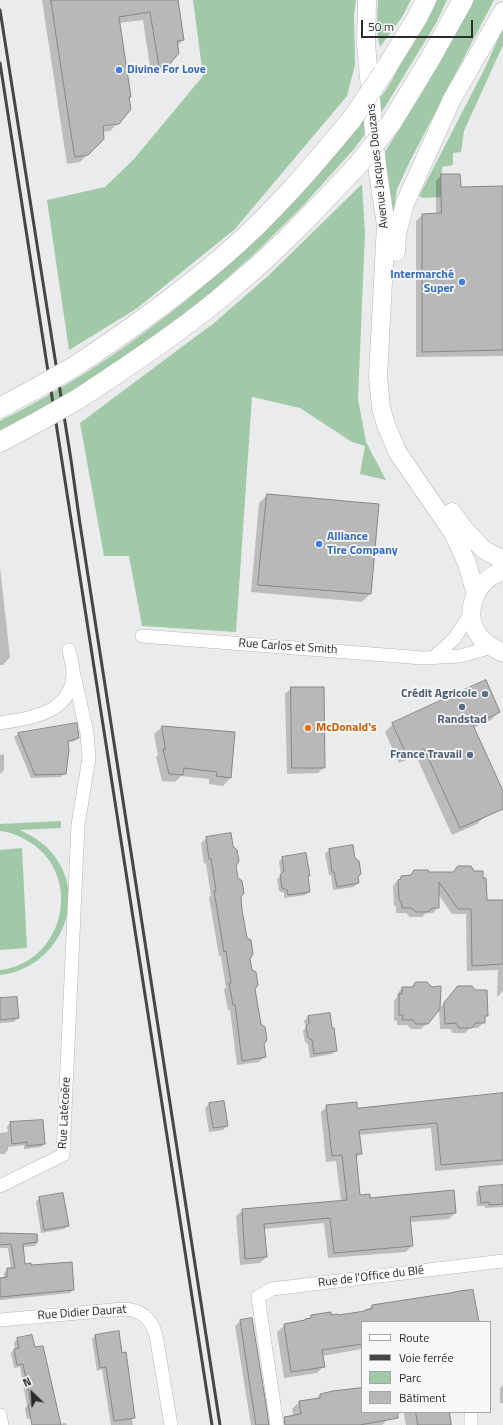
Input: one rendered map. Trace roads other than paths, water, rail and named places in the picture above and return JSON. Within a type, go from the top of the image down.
[{"type":"main road","name":"Avenue Jacques Douzans","points":[[367,0],[366,44],[377,166],[386,225],[378,376],[382,408],[388,430],[398,453],[453,533],[467,563],[476,595]]},
{"type":"main road","points":[[0,408],[72,368],[124,334],[175,297],[229,252],[279,204],[352,119],[417,18],[426,0]]},
{"type":"main road","points":[[0,442],[78,399],[144,356],[197,317],[284,242],[357,166],[390,123],[430,59],[463,0]]},
{"type":"main road","name":"Avenue Jacques Douzans","points":[[503,11],[452,99],[404,203],[397,234],[390,372],[393,408],[404,441],[412,456],[465,530],[484,550],[503,560]]},
{"type":"main road","points":[[497,650],[486,643],[479,636],[474,627],[471,612],[478,589],[484,581],[492,575],[503,571]]},
{"type":"street","points":[[434,657],[454,639],[471,612]]},
{"type":"street","name":"Rue Carlos et Smith","points":[[142,636],[423,658],[460,656],[497,650]]},
{"type":"street","points":[[0,723],[29,718],[52,709],[60,703],[67,695],[72,684],[73,671],[69,650]]},
{"type":"street","name":"Rue Latécoère","points":[[0,1186],[63,1155],[78,825],[89,758],[87,733],[73,671]]},
{"type":"street","name":"Rue de l'Office du Blé","points":[[277,1425],[258,1297],[272,1289],[503,1261]]},
{"type":"street","name":"Rue Didier Daurat","points":[[0,1320],[123,1309],[140,1312],[147,1317],[156,1336],[171,1425]]},
{"type":"street","points":[[471,1413],[471,1425]]},
{"type":"street","points":[[0,1415],[2,1425]]},
{"type":"railway","points":[[0,10],[220,1425]]},
{"type":"railway","points":[[0,63],[212,1425]]},
{"type":"place","name":"Divine For Love","points":[[119,70]]},
{"type":"place","name":"Intermarché Super","points":[[462,282]]},
{"type":"place","name":"Alliance Tire Company","points":[[319,544]]},
{"type":"place","name":"Crédit Agricole","points":[[485,694]]},
{"type":"place","name":"Randstad","points":[[462,707]]},
{"type":"place","name":"McDonald's","points":[[308,728]]},
{"type":"place","name":"France Travail","points":[[470,755]]}]
